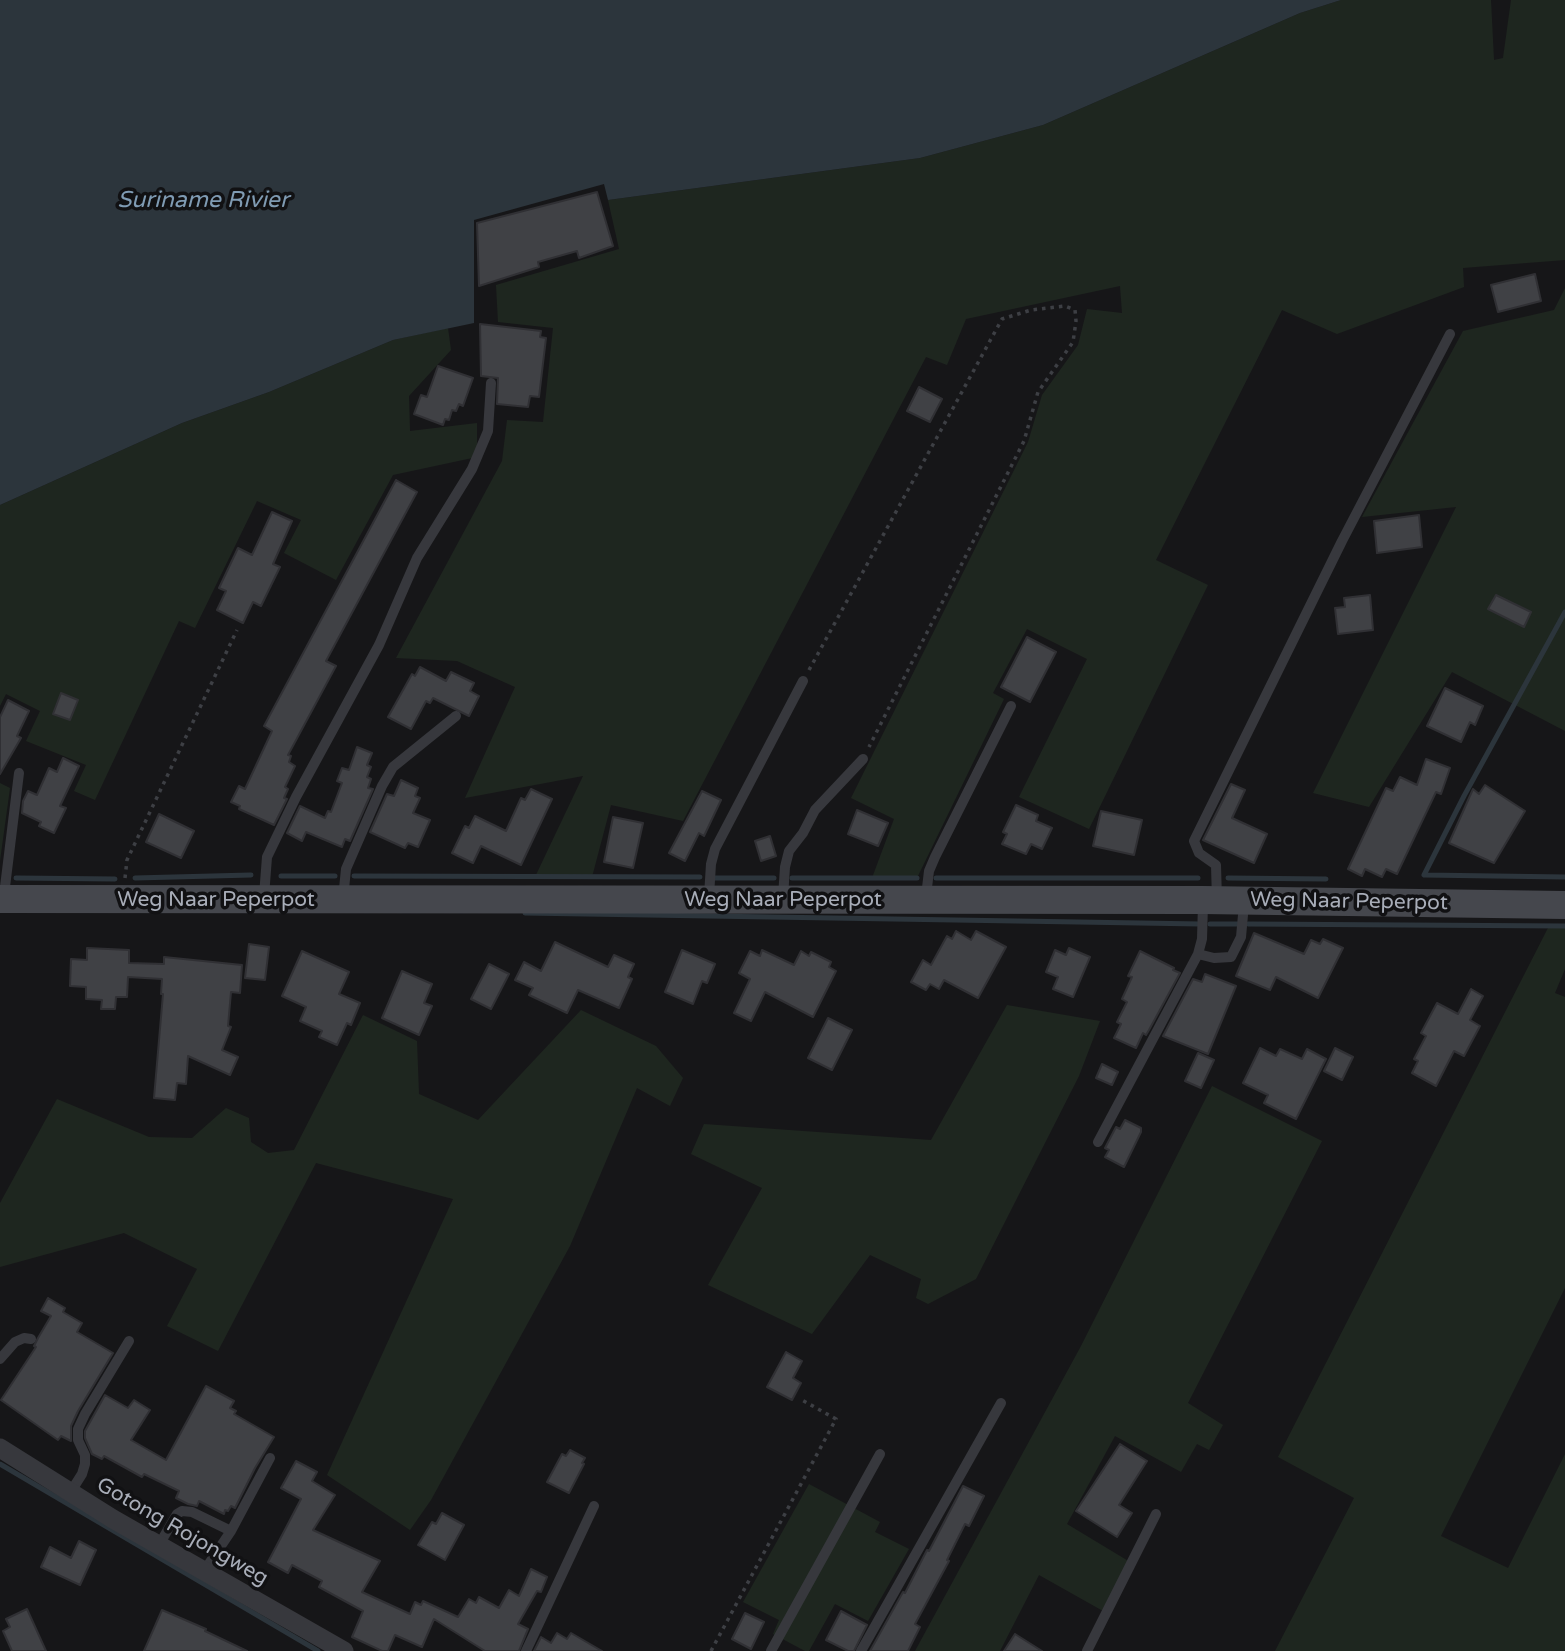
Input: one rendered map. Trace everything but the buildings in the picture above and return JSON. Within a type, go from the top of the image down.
[{"type":"street","name":"Weg Naar Peperpot","points":[[2,899],[1245,900],[1565,905]]},
{"type":"street","name":"Gotong Rojongweg","points":[[0,1448],[70,1493],[344,1651]]},
{"type":"lane","points":[[1098,1142],[1198,954],[1216,865],[1199,853],[1194,841],[1342,541],[1450,334]]},
{"type":"lane","points":[[264,900],[267,857],[290,809],[379,645],[416,558],[472,469],[488,431],[491,383]]},
{"type":"lane","points":[[708,900],[715,849],[803,681]]},
{"type":"lane","points":[[925,900],[932,863],[1011,706]]},
{"type":"lane","points":[[343,899],[346,869],[393,767],[456,716]]},
{"type":"lane","points":[[783,901],[785,867],[789,852],[815,810],[863,759]]},
{"type":"lane","points":[[2,899],[19,773]]},
{"type":"lane","points":[[1198,954],[1213,958],[1231,957],[1241,937],[1245,900]]},
{"type":"lane","points":[[0,1359],[15,1342],[24,1338],[31,1339]]},
{"type":"lane","points":[[70,1493],[85,1464],[85,1455],[78,1440],[78,1429],[129,1341]]},
{"type":"lane","points":[[861,1651],[1001,1402]]},
{"type":"lane","points":[[771,1651],[880,1454]]},
{"type":"lane","points":[[204,1571],[231,1531],[270,1458]]},
{"type":"lane","points":[[526,1651],[594,1506]]},
{"type":"lane","points":[[159,1545],[177,1514],[182,1511],[192,1512],[231,1531]]},
{"type":"lane","points":[[1087,1651],[1156,1514]]},
{"type":"path","points":[[803,681],[1002,319],[1031,310],[1065,306],[1074,310],[1076,321],[1073,342],[1038,391],[1024,441],[863,759]]},
{"type":"path","points":[[123,901],[127,860],[237,630]]},
{"type":"path","points":[[711,1651],[836,1419],[802,1400]]},
{"type":"shaded area","points":[[1341,0],[1491,0],[1494,60],[1503,58],[1511,0],[1565,0],[1565,260],[1463,268],[1464,287],[1337,334],[1282,310],[1156,560],[1208,585],[1089,829],[1019,797],[1087,659],[1027,629],[993,693],[1004,699],[917,878],[872,878],[894,819],[851,798],[1028,442],[1042,395],[1078,345],[1087,309],[1122,313],[1120,286],[966,319],[947,365],[926,357],[683,821],[611,805],[592,877],[535,877],[583,776],[465,798],[515,687],[457,661],[396,658],[502,461],[507,420],[543,422],[553,328],[498,322],[496,285],[619,249],[608,200],[920,158],[1043,125],[1300,13]]},
{"type":"shaded area","points":[[1565,288],[1565,731],[1452,672],[1369,807],[1313,793],[1456,507],[1362,517],[1463,331],[1554,310]]},
{"type":"shaded area","points":[[448,328],[451,350],[409,396],[410,431],[477,423],[477,457],[393,475],[336,580],[284,553],[301,520],[257,501],[195,628],[179,621],[95,800],[74,791],[86,765],[26,741],[40,711],[6,694],[0,706],[0,505],[182,423],[269,392],[393,340]]},
{"type":"shaded area","points":[[0,783],[10,788],[0,861]]},
{"type":"shaded area","points":[[1549,926],[1565,926],[1565,969],[1555,993],[1565,997],[1565,1288],[1441,1536],[1508,1568],[1565,1454],[1565,1651],[1275,1651],[1354,1498],[1278,1457]]},
{"type":"shaded area","points":[[1007,1005],[1100,1021],[1079,1076],[976,1279],[928,1304],[916,1298],[921,1279],[870,1255],[812,1334],[708,1285],[762,1188],[691,1154],[704,1124],[931,1140]]},
{"type":"shaded area","points":[[581,1010],[656,1046],[683,1078],[670,1106],[637,1088],[570,1246],[431,1500],[410,1530],[327,1475],[453,1199],[316,1163],[218,1351],[167,1326],[197,1269],[124,1233],[0,1267],[0,1203],[57,1099],[149,1137],[192,1138],[226,1108],[249,1118],[251,1142],[268,1153],[294,1150],[363,1015],[417,1041],[419,1094],[478,1120]]},
{"type":"shaded area","points":[[1212,1086],[1322,1141],[1188,1403],[1223,1425],[1209,1450],[1197,1444],[1181,1472],[1115,1436],[1067,1524],[1130,1562],[1103,1611],[1039,1575],[1000,1651],[915,1651],[1081,1346]]},
{"type":"shaded area","points":[[809,1484],[880,1522],[875,1532],[909,1549],[868,1621],[835,1604],[809,1651],[805,1651],[773,1634],[779,1620],[743,1602]]},
{"type":"water","name":"Suriname Rivier","points":[[0,0],[1341,0],[1300,13],[1043,125],[920,158],[608,200],[604,184],[474,220],[474,323],[393,340],[269,392],[182,423],[0,505]]},
{"type":"waterway","points":[[1565,612],[1424,875],[1565,877]]},
{"type":"waterway","points":[[135,878],[251,875]]},
{"type":"waterway","points":[[281,876],[335,876]]},
{"type":"waterway","points":[[354,876],[700,877]]},
{"type":"waterway","points":[[16,878],[115,879]]},
{"type":"waterway","points":[[715,878],[774,878]]},
{"type":"waterway","points":[[792,878],[917,878]]},
{"type":"waterway","points":[[936,878],[1198,878]]},
{"type":"waterway","points":[[1228,878],[1326,879]]},
{"type":"waterway","points":[[525,913],[1201,924]]},
{"type":"waterway","points":[[1210,924],[1239,924]]},
{"type":"waterway","points":[[1248,924],[1565,926]]},
{"type":"waterway","points":[[0,1464],[318,1651]]}]
